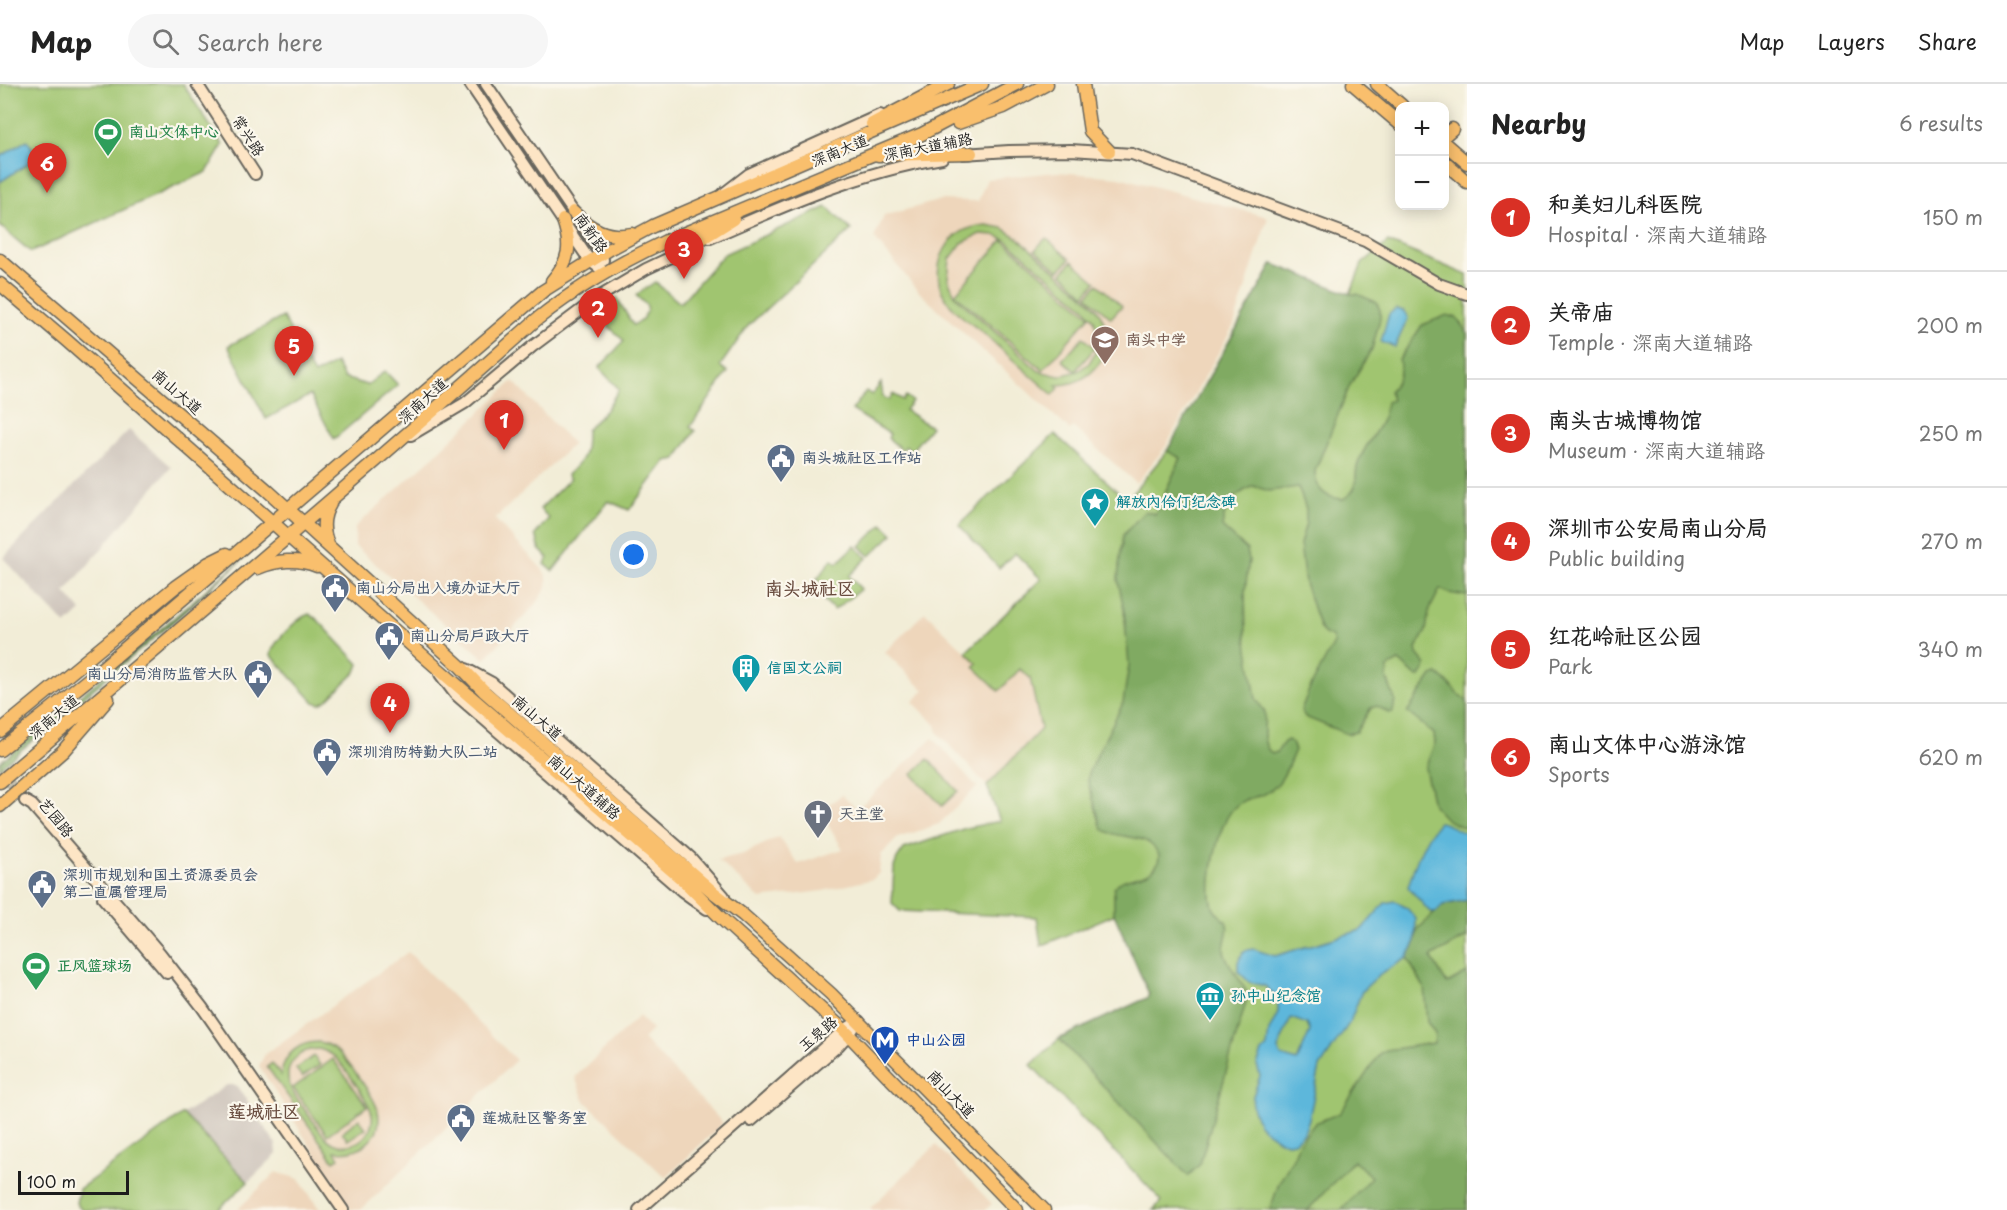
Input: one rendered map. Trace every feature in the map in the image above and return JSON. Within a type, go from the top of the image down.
[{"type":"main road","name":"深南大道","points":[[0,750],[95,674],[543,291],[590,261],[653,226],[982,84]]},
{"type":"main road","name":"深南大道","points":[[922,134],[1017,84]]},
{"type":"main road","name":"深南大道","points":[[0,782],[125,678],[403,439],[536,320],[574,291],[666,240],[922,134],[1004,107],[1047,84]]},
{"type":"main road","points":[[1083,84],[1090,131],[1109,151]]},
{"type":"main road","points":[[1353,84],[1395,120]]},
{"type":"main road","points":[[1377,84],[1398,102]]},
{"type":"main road","points":[[1382,84],[1391,96]]},
{"type":"main road","name":"深南大道","points":[[805,159],[946,85]]},
{"type":"main road","points":[[1449,147],[1467,163]]},
{"type":"main road","points":[[870,155],[971,153]]},
{"type":"main road","points":[[1449,166],[1467,182]]},
{"type":"main road","points":[[678,254],[762,200]]},
{"type":"main road","points":[[573,212],[592,228],[613,236],[633,233],[653,226]]},
{"type":"main road","points":[[543,291],[563,266],[568,252],[569,240],[563,220]]},
{"type":"main road","name":"南山大道","points":[[0,260],[288,509],[503,708],[734,908],[859,1021],[1044,1210]]},
{"type":"main road","name":"南山大道","points":[[0,284],[435,666],[683,880],[846,1033],[1017,1210]]},
{"type":"main road","points":[[334,498],[324,516],[323,525],[327,542],[334,552]]},
{"type":"main road","points":[[0,731],[196,571],[245,546]]},
{"type":"main road","points":[[244,576],[268,564],[279,562],[302,562],[324,569]]},
{"type":"main road","points":[[95,674],[125,628]]},
{"type":"main road","points":[[0,806],[63,751],[125,678]]},
{"type":"main road","points":[[627,844],[642,844]]},
{"type":"street","name":"常兴路","points":[[197,84],[255,174]]},
{"type":"street","name":"南新路","points":[[470,84],[590,261],[605,272]]},
{"type":"street","name":"南新路","points":[[486,84],[602,254],[605,272]]},
{"type":"street","points":[[723,195],[736,182],[763,167],[946,85]]},
{"type":"street","name":"深南大道辅路","points":[[403,439],[465,403],[541,340],[597,298],[630,278],[678,254],[811,195],[894,168],[971,153],[1071,150],[1131,154],[1365,241],[1439,284],[1467,294]]},
{"type":"street","name":"南山大道辅路","points":[[435,666],[455,694],[682,891],[723,920]]},
{"type":"street","name":"艺园路","points":[[336,1210],[197,1010],[28,809],[25,801],[32,805],[124,911],[202,1006],[343,1210]]},
{"type":"street","name":"玉泉路","points":[[649,1210],[859,1021]]},
{"type":"street","name":"玉泉路","points":[[639,1210],[846,1033]]},
{"type":"shaded area","name":"南头中学","points":[[1057,172],[1119,177],[1268,217],[1234,325],[1164,449],[1136,483],[1073,427],[1070,430],[921,294],[874,238],[884,216],[941,200],[978,201],[987,179]]},
{"type":"shaded area","points":[[513,381],[573,444],[495,519],[543,570],[547,578],[547,587],[537,603],[485,659],[355,546],[355,527]]},
{"type":"shaded area","points":[[129,430],[171,467],[65,592],[81,611],[66,625],[3,558]]},
{"type":"shaded area","points":[[925,612],[977,663],[974,667],[999,691],[1021,669],[1030,678],[1041,729],[987,786],[938,733],[936,725],[913,702],[924,690],[885,652]]},
{"type":"shaded area","points":[[933,738],[977,787],[939,824],[898,838],[881,855],[879,873],[873,879],[823,891],[760,899],[718,860],[743,854],[779,837],[798,864],[843,849],[819,811],[842,795],[857,809]]},
{"type":"shaded area","points":[[408,952],[516,1060],[361,1210],[351,1210],[259,1066],[265,1054]]},
{"type":"shaded area","points":[[639,1016],[652,1030],[643,1039],[723,1123],[666,1178],[584,1100],[575,1077]]},
{"type":"shaded area","points":[[227,1085],[236,1085],[276,1144],[277,1154],[248,1182],[183,1114]]},
{"type":"shaded area","points":[[936,1145],[992,1204],[985,1210],[868,1210]]},
{"type":"shaded area","points":[[276,1172],[299,1179],[320,1210],[237,1210]]},
{"type":"green space","name":"南山文体中心","points":[[0,84],[183,84],[223,145],[207,172],[31,252],[0,226]]},
{"type":"green space","points":[[827,207],[851,230],[748,326],[720,366],[728,372],[690,427],[695,431],[676,459],[666,461],[629,510],[608,501],[553,571],[545,564],[548,558],[539,549],[535,535],[549,518],[540,509],[570,479],[567,475],[583,456],[586,430],[606,410],[619,389],[599,368],[624,341],[593,311],[617,298],[633,325],[639,322],[647,309],[647,306],[636,295],[655,282],[680,303],[724,254]]},
{"type":"green space","points":[[981,226],[1003,228],[1017,237],[1091,302],[1101,315],[1106,329],[1107,343],[1096,368],[1086,377],[1072,383],[1056,385],[1059,388],[1053,395],[961,315],[943,294],[938,272],[945,249],[958,235]],"holes":[[[980,234],[994,235],[1006,240],[1085,308],[1094,319],[1098,338],[1096,351],[1089,363],[1078,371],[1059,376],[1039,371],[956,297],[948,279],[950,259],[962,243]]]},
{"type":"green space","points":[[1046,238],[1070,259],[1059,271],[1035,250]]},
{"type":"green space","points":[[1003,240],[1090,316],[1043,370],[955,294]]},
{"type":"green space","points":[[1388,242],[1467,275],[1467,1210],[1153,1210],[1162,1201],[1031,1065],[1059,1039],[1147,998],[1149,993],[1115,914],[1041,946],[1037,917],[900,911],[892,903],[894,867],[904,849],[966,828],[1000,821],[987,786],[1041,729],[1030,678],[1020,669],[999,691],[974,667],[977,663],[966,652],[1041,579],[1015,553],[999,568],[959,525],[1055,434],[1127,500],[1167,451],[1273,264],[1350,294],[1362,264]]},
{"type":"green space","points":[[1072,261],[1096,282],[1085,295],[1062,273]]},
{"type":"green space","points":[[1273,264],[1376,302],[1380,310],[1380,319],[1372,349],[1350,385],[1315,471],[1319,488],[1331,497],[1343,499],[1352,492],[1360,458],[1382,419],[1386,402],[1392,400],[1389,391],[1399,377],[1399,360],[1422,325],[1447,315],[1457,318],[1467,333],[1467,596],[1440,589],[1429,611],[1426,631],[1416,648],[1417,654],[1426,665],[1420,677],[1417,677],[1399,661],[1391,665],[1387,678],[1395,700],[1393,712],[1389,713],[1377,706],[1371,708],[1356,732],[1347,734],[1305,717],[1301,710],[1334,643],[1332,637],[1320,629],[1305,583],[1300,544],[1306,523],[1306,509],[1298,487],[1269,491],[1253,486],[1235,497],[1225,512],[1222,527],[1247,550],[1249,560],[1245,591],[1246,636],[1256,699],[1265,712],[1266,745],[1272,754],[1288,740],[1295,750],[1284,774],[1273,789],[1241,802],[1232,810],[1222,830],[1214,857],[1211,885],[1213,907],[1227,924],[1225,955],[1248,995],[1200,1164],[1188,1176],[1059,1039],[1147,998],[1149,994],[1114,914],[1114,887],[1120,882],[1154,869],[1159,855],[1148,842],[1109,833],[1102,829],[1088,782],[1089,771],[1123,703],[1129,665],[1124,610],[1118,580],[1123,535],[1145,511],[1155,514],[1181,458],[1167,451]]},
{"type":"green space","points":[[1098,284],[1122,306],[1111,318],[1087,296]]},
{"type":"green space","points":[[283,317],[314,375],[336,363],[344,378],[367,385],[385,371],[398,385],[334,439],[310,395],[266,419],[228,346]]},
{"type":"green space","points":[[1083,337],[1095,348],[1075,371],[1062,360]]},
{"type":"green space","points":[[881,383],[883,397],[889,400],[893,394],[903,400],[906,396],[912,401],[905,410],[931,427],[912,450],[906,446],[902,450],[888,438],[890,434],[852,410],[866,391],[872,395]]},
{"type":"green space","points":[[883,524],[893,534],[870,556],[860,546]]},
{"type":"green space","points":[[265,539],[172,623],[0,768],[0,762]]},
{"type":"green space","points":[[855,546],[867,558],[849,576],[861,589],[834,610],[817,593],[823,584],[817,579],[832,559],[837,563]]},
{"type":"green space","points":[[309,614],[317,619],[359,664],[356,672],[320,704],[314,702],[271,655],[272,650],[286,632],[298,620]]},
{"type":"green space","points":[[1437,674],[1467,701],[1467,829],[1447,820],[1433,805],[1425,768],[1435,743],[1434,734],[1407,712],[1432,676]]},
{"type":"green space","points":[[928,759],[958,791],[942,806],[912,774]]},
{"type":"green space","points":[[1467,900],[1467,937],[1431,957],[1447,984],[1467,973],[1467,1210],[1341,1210],[1371,1177],[1354,1160],[1308,1210],[1270,1210],[1279,1183],[1299,1143],[1315,1123],[1340,1113],[1380,1053],[1386,1050],[1434,1043],[1435,1034],[1427,1022],[1424,987],[1407,958],[1415,943],[1417,930],[1443,905]]},
{"type":"green space","points":[[319,1042],[328,1045],[341,1054],[366,1089],[378,1111],[377,1129],[368,1143],[353,1150],[335,1151],[339,1158],[334,1161],[267,1067],[272,1063],[281,1075],[289,1055],[299,1047]],"holes":[[[319,1049],[327,1052],[339,1062],[356,1085],[372,1115],[370,1129],[364,1138],[354,1144],[339,1145],[326,1137],[299,1102],[290,1086],[288,1078],[290,1065],[299,1055]]]},
{"type":"green space","points":[[314,1056],[320,1065],[302,1077],[296,1069]]},
{"type":"green space","points":[[333,1059],[367,1106],[327,1135],[293,1088]]},
{"type":"green space","points":[[183,1114],[248,1182],[218,1210],[83,1210],[76,1203],[79,1189]]},
{"type":"green space","points":[[359,1119],[366,1128],[348,1140],[342,1132]]},
{"type":"water","points":[[27,140],[38,157],[0,182],[0,157]]},
{"type":"water","points":[[1396,309],[1404,311],[1408,318],[1395,347],[1381,342],[1389,314]]},
{"type":"water","points":[[1439,822],[1467,834],[1467,900],[1443,905],[1435,913],[1429,911],[1408,887],[1424,844]]},
{"type":"water","points":[[1395,901],[1407,908],[1416,919],[1415,943],[1407,958],[1380,974],[1362,991],[1350,1022],[1320,1067],[1304,1133],[1294,1142],[1281,1141],[1258,1123],[1252,1106],[1260,1076],[1257,1065],[1262,1052],[1267,1047],[1269,1031],[1278,1013],[1278,1006],[1274,995],[1265,986],[1249,982],[1238,971],[1238,962],[1244,951],[1253,949],[1275,956],[1361,930],[1385,903]],"holes":[[[1291,1018],[1307,1024],[1310,1031],[1297,1061],[1281,1056],[1278,1049]]]},
{"type":"tunnel","points":[[0,772],[25,801]]},
{"type":"place","name":"南山文体中心","points":[[108,158]]},
{"type":"place","name":"南山文体中心游泳馆","points":[[47,193]]},
{"type":"place","name":"南头古城博物馆","points":[[684,279]]},
{"type":"place","name":"关帝庙","points":[[598,338]]},
{"type":"place","name":"南头中学","points":[[1105,366]]},
{"type":"place","name":"红花岭社区公园","points":[[294,376]]},
{"type":"place","name":"和美妇儿科医院","points":[[504,450]]},
{"type":"place","name":"南头城社区工作站","points":[[781,484]]},
{"type":"place","name":"解放内伶仃纪念碑","points":[[1095,528]]},
{"type":"place","name":"南山分局出入境办证大厅","points":[[335,614]]},
{"type":"place","name":"南山分局户政大厅","points":[[389,662]]},
{"type":"place","name":"信国文公祠","points":[[746,694]]},
{"type":"place","name":"南山分局消防监管大队","points":[[258,700]]},
{"type":"place","name":"深圳市公安局南山分局","points":[[390,733]]},
{"type":"place","name":"深圳消防特勤大队二站","points":[[327,778]]},
{"type":"place","name":"天主堂","points":[[818,840]]},
{"type":"place","name":"深圳市规划和国土资源委员会 第二直属管理局","points":[[42,910]]},
{"type":"place","name":"正风篮球场","points":[[36,992]]},
{"type":"place","name":"孙中山纪念馆","points":[[1210,1022]]},
{"type":"place","name":"中山公园","points":[[885,1066]]},
{"type":"place","name":"莲城社区警务室","points":[[461,1144]]},
{"type":"district","name":"南头城社区","points":[[810,589]]},
{"type":"district","name":"莲城社区","points":[[264,1112]]}]
